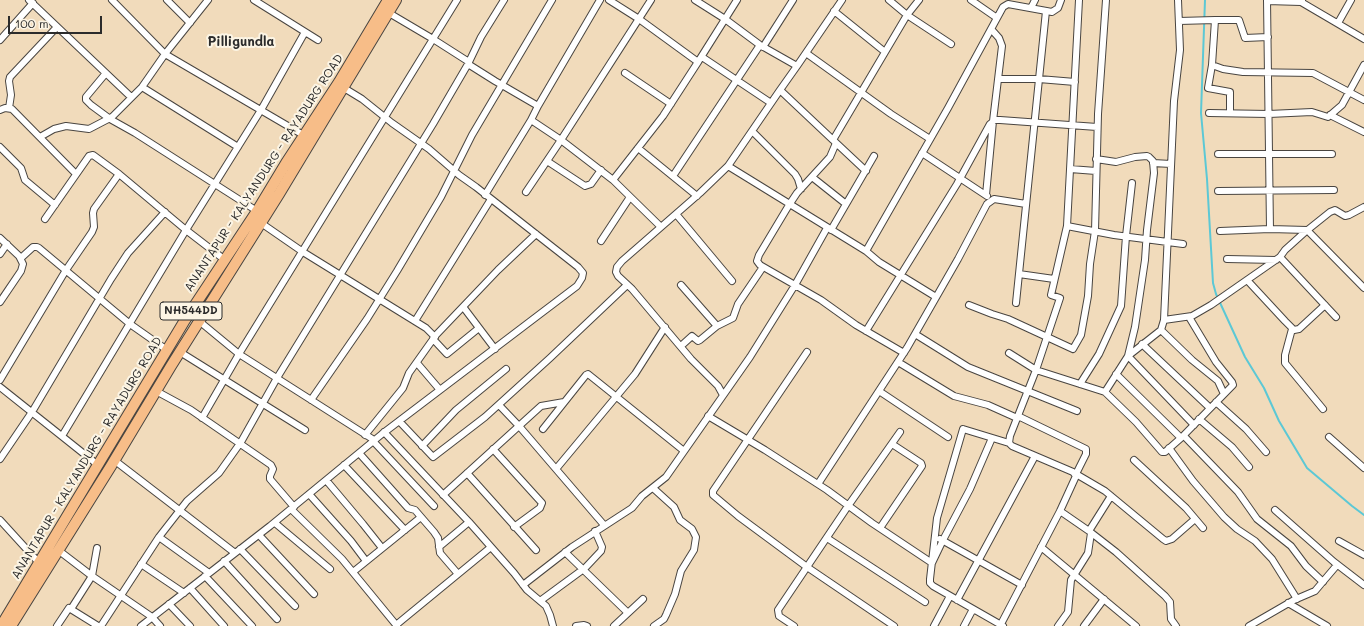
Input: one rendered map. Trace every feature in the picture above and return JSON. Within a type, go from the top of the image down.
[{"type":"highway","name":"ANANTAPUR - KALYANDURG - RAYADURG ROAD","points":[[13,625],[42,566],[98,465],[167,350],[257,211],[286,163],[308,138],[344,88],[389,13],[390,0]]},
{"type":"highway","name":"ANANTAPUR - KALYANDURG - RAYADURG ROAD","points":[[1,626],[42,566],[58,550],[114,460],[260,223],[339,82],[390,0]]},
{"type":"street","points":[[112,0],[165,54],[308,138]]},
{"type":"street","points":[[167,0],[190,23]]},
{"type":"street","points":[[40,137],[62,127],[71,126],[89,129],[110,119],[120,111],[142,86],[165,54],[208,0]]},
{"type":"street","points":[[254,0],[318,40]]},
{"type":"street","points":[[202,418],[239,354],[457,0]]},
{"type":"street","points":[[101,626],[159,536],[187,501],[219,474],[239,444],[277,378],[422,143],[468,63],[481,37],[504,0]]},
{"type":"street","points":[[311,400],[367,319],[441,197],[472,135],[552,0]]},
{"type":"street","points":[[415,321],[488,197],[538,106],[600,0]]},
{"type":"street","points":[[608,0],[700,59],[738,80],[771,103]]},
{"type":"street","points":[[526,192],[651,0]]},
{"type":"street","points":[[695,0],[725,19],[762,46],[797,66]]},
{"type":"street","points":[[613,180],[671,104],[737,0]]},
{"type":"street","points":[[673,176],[793,0]]},
{"type":"street","points":[[723,395],[718,386],[694,363],[665,327],[616,274],[617,267],[622,261],[698,196],[728,166],[842,0]]},
{"type":"street","points":[[889,0],[907,15],[951,44]]},
{"type":"street","points":[[904,353],[852,323],[821,300],[757,261],[789,205],[801,189],[830,157],[834,141],[861,92],[907,15],[919,0]]},
{"type":"street","points":[[971,0],[997,18]]},
{"type":"street","points":[[1031,8],[1035,0]]},
{"type":"street","points":[[866,251],[1006,4],[1052,12],[1060,6],[1061,0]]},
{"type":"street","points":[[1009,443],[1010,436],[1036,370],[1060,298],[1051,295],[1066,226],[1079,0]]},
{"type":"street","points":[[969,305],[1005,318],[1073,349],[1081,335],[1088,296],[1090,264],[1095,231],[1097,128],[1106,0]]},
{"type":"street","points":[[1105,392],[1128,356],[1161,330],[1164,320],[1174,101],[1180,50],[1178,0]]},
{"type":"street","points":[[1338,23],[1351,0]]},
{"type":"street","points":[[1270,229],[1267,1],[1302,1],[1364,39]]},
{"type":"street","points":[[0,40],[31,2],[131,97]]},
{"type":"street","points":[[834,11],[885,52]]},
{"type":"street","points":[[1016,303],[1046,11]]},
{"type":"street","points":[[389,13],[433,39],[502,85],[538,106]]},
{"type":"street","points":[[1214,20],[1212,65],[1208,88],[1230,92],[1230,112]]},
{"type":"street","points":[[1179,21],[1239,20],[1245,38],[1268,37]]},
{"type":"street","points":[[9,108],[11,95],[9,81],[10,77],[57,27]]},
{"type":"street","points":[[986,195],[1002,44],[991,29]]},
{"type":"street","points":[[62,436],[186,230],[261,110],[305,32]]},
{"type":"street","points":[[806,53],[891,114],[930,139]]},
{"type":"street","points":[[1212,65],[1223,69],[1243,72],[1313,73],[1364,100]]},
{"type":"street","points":[[1209,113],[1230,112],[1269,114],[1312,112],[1328,117],[1342,105],[1364,65]]},
{"type":"street","points":[[106,73],[86,98],[96,110],[141,136],[257,211]]},
{"type":"street","points":[[625,73],[671,104]]},
{"type":"street","points":[[998,79],[1039,79],[1075,82]]},
{"type":"street","points":[[142,86],[238,147]]},
{"type":"street","points":[[141,626],[275,523],[384,432],[577,286],[582,278],[583,273],[580,268],[458,175],[422,143],[385,118],[362,99],[344,88]]},
{"type":"street","points":[[780,90],[866,171]]},
{"type":"street","points":[[0,110],[9,108]]},
{"type":"street","points":[[9,108],[76,174]]},
{"type":"street","points":[[1330,115],[1364,132]]},
{"type":"street","points":[[531,120],[601,170],[661,227]]},
{"type":"street","points":[[866,331],[960,178],[988,126],[993,122],[1000,120],[1097,128]]},
{"type":"street","points":[[752,131],[795,174],[801,189]]},
{"type":"street","points":[[0,147],[21,168],[25,180],[55,205]]},
{"type":"street","points":[[638,148],[698,196]]},
{"type":"street","points":[[922,153],[992,200]]},
{"type":"street","points":[[1218,154],[1332,154]]},
{"type":"street","points":[[45,219],[88,156],[91,155],[95,156],[119,174],[186,230],[225,260]]},
{"type":"street","points":[[523,585],[565,552],[632,508],[642,496],[666,477],[750,357],[846,204],[874,156]]},
{"type":"street","points":[[1096,159],[1116,162],[1135,157],[1147,156],[1153,163],[1154,173],[1145,260],[1135,327],[1128,356]]},
{"type":"street","points":[[547,161],[585,186],[591,184],[601,170]]},
{"type":"street","points":[[1153,163],[1171,164]]},
{"type":"street","points":[[728,166],[789,205],[866,251],[876,260],[936,297]]},
{"type":"street","points":[[1070,169],[1096,171]]},
{"type":"street","points":[[0,380],[66,270],[93,229],[93,213],[95,206],[119,174]]},
{"type":"street","points":[[812,178],[846,204]]},
{"type":"street","points":[[1080,384],[1099,354],[1121,306],[1126,236],[1132,183]]},
{"type":"street","points":[[1218,191],[1334,190]]},
{"type":"street","points":[[601,241],[630,197]]},
{"type":"street","points":[[818,484],[904,353],[958,259],[987,204],[994,199],[1026,204]]},
{"type":"street","points":[[1164,320],[1189,317],[1211,305],[1278,258],[1307,230],[1330,212],[1335,210],[1344,216],[1350,215],[1364,207]]},
{"type":"street","points":[[0,460],[32,412],[99,298],[128,253],[165,212]]},
{"type":"street","points":[[676,214],[732,281]]},
{"type":"street","points":[[260,223],[303,252],[429,330],[446,353],[449,353],[479,328]]},
{"type":"street","points":[[1066,226],[1183,244]]},
{"type":"street","points":[[1220,231],[1270,229],[1307,230],[1364,288]]},
{"type":"street","points":[[365,434],[403,388],[409,373],[434,338],[464,308],[498,270],[536,234]]},
{"type":"street","points":[[0,238],[21,258],[23,264],[21,271],[0,302]]},
{"type":"street","points":[[0,254],[7,244]]},
{"type":"street","points":[[21,258],[33,247],[37,247],[130,324],[167,350]]},
{"type":"street","points":[[1227,259],[1278,258],[1336,317]]},
{"type":"street","points":[[680,346],[692,336],[699,340],[734,316],[738,304],[763,266]]},
{"type":"street","points":[[1019,274],[1054,279]]},
{"type":"street","points":[[1247,280],[1294,330],[1299,329],[1325,305]]},
{"type":"street","points":[[399,421],[433,457],[499,405],[627,285]]},
{"type":"street","points":[[680,285],[718,326]]},
{"type":"street","points":[[464,308],[495,349]]},
{"type":"street","points":[[1009,353],[1036,370],[1105,392],[1136,422],[1160,451],[1165,452],[1183,437],[1232,386],[1232,382],[1216,362],[1189,317]]},
{"type":"street","points":[[199,321],[239,354],[365,434],[434,506]]},
{"type":"street","points":[[556,470],[635,374],[665,327]]},
{"type":"street","points":[[1292,329],[1284,363],[1323,409]]},
{"type":"street","points":[[1161,330],[1192,360],[1218,381],[1224,394]]},
{"type":"street","points":[[915,334],[968,367],[1078,411]]},
{"type":"street","points":[[1142,344],[1210,408]]},
{"type":"street","points":[[180,352],[305,430]]},
{"type":"street","points":[[807,352],[713,491],[713,495],[738,516],[807,568],[894,626]]},
{"type":"street","points":[[1128,356],[1194,425]]},
{"type":"street","points":[[417,362],[440,390]]},
{"type":"street","points":[[898,362],[954,396],[988,405],[1086,449],[1086,454],[1076,474],[1060,511],[1001,625],[931,585],[930,579],[938,518],[964,429],[1009,443],[1012,446],[1076,474],[1098,486],[1164,540],[1172,539],[1194,519]]},
{"type":"street","points":[[422,446],[456,410],[506,368]]},
{"type":"street","points":[[542,429],[588,374],[684,451]]},
{"type":"street","points":[[1116,374],[1183,437],[1236,490],[1257,519],[1291,546],[1305,565],[1323,582]]},
{"type":"street","points":[[0,386],[98,465]]},
{"type":"street","points":[[156,391],[191,410],[271,465],[273,469],[270,479],[292,508],[342,559],[396,625],[491,547]]},
{"type":"street","points":[[879,391],[948,437]]},
{"type":"street","points":[[443,495],[541,406],[564,402]]},
{"type":"street","points":[[1216,402],[1246,429],[1266,452]]},
{"type":"street","points":[[499,405],[519,426],[604,526]]},
{"type":"street","points":[[708,416],[818,484],[932,563]]},
{"type":"street","points":[[1199,419],[1232,447],[1249,467]]},
{"type":"street","points":[[384,432],[469,522],[529,592],[547,608],[553,626]]},
{"type":"street","points":[[794,626],[779,616],[778,610],[900,432]]},
{"type":"street","points":[[1329,437],[1364,468]]},
{"type":"street","points":[[932,563],[942,540],[970,489],[992,438]]},
{"type":"street","points":[[880,528],[922,466],[921,463],[892,444]]},
{"type":"street","points":[[1169,448],[1193,481],[1224,517],[1237,529],[1255,541],[1272,559],[1297,599]]},
{"type":"street","points":[[493,449],[542,503],[540,508],[514,527]]},
{"type":"street","points":[[359,453],[408,508],[415,510],[436,535],[440,553],[458,574]]},
{"type":"street","points":[[957,600],[1035,456]]},
{"type":"street","points":[[114,460],[235,553]]},
{"type":"street","points":[[1134,460],[1169,492],[1203,528]]},
{"type":"street","points":[[344,465],[405,530]]},
{"type":"street","points":[[467,473],[536,550]]},
{"type":"street","points":[[326,480],[382,548]]},
{"type":"street","points":[[653,488],[674,508],[680,520],[689,526],[696,537],[694,550],[681,571],[675,594],[666,615],[664,619],[654,626]]},
{"type":"street","points":[[309,494],[351,541],[366,562]]},
{"type":"street","points":[[1058,626],[1068,612],[1071,580],[1088,553],[1090,532],[1111,496]]},
{"type":"street","points":[[1274,510],[1337,565],[1363,582]]},
{"type":"street","points":[[1060,511],[1116,552],[1165,596],[1170,602],[1171,619],[1176,626]]},
{"type":"street","points":[[353,572],[421,517]]},
{"type":"street","points":[[0,520],[42,566]]},
{"type":"street","points":[[438,547],[469,522]]},
{"type":"street","points":[[275,523],[330,570]]},
{"type":"street","points":[[540,601],[583,569],[602,549],[595,531]]},
{"type":"street","points":[[259,535],[314,594]]},
{"type":"street","points":[[159,536],[207,575],[252,626]]},
{"type":"street","points":[[935,536],[1022,585]]},
{"type":"street","points":[[827,538],[925,602]]},
{"type":"street","points":[[1339,541],[1364,555]]},
{"type":"street","points":[[1042,547],[1136,626]]},
{"type":"street","points":[[57,626],[69,608],[71,609],[92,576],[97,548]]},
{"type":"street","points":[[240,549],[295,606]]},
{"type":"street","points":[[58,550],[92,576],[152,617],[160,626]]},
{"type":"street","points":[[565,552],[628,613]]},
{"type":"street","points":[[224,561],[277,619]]},
{"type":"street","points":[[141,564],[184,593]]},
{"type":"street","points":[[1249,626],[1288,603],[1315,591],[1337,565]]},
{"type":"street","points":[[190,588],[224,626]]},
{"type":"street","points":[[934,626],[950,596]]},
{"type":"street","points":[[614,626],[643,599]]},
{"type":"street","points":[[1084,626],[1104,599]]},
{"type":"street","points":[[1288,603],[1327,626]]},
{"type":"street","points":[[169,604],[190,626]]},
{"type":"street","points":[[71,609],[98,626]]},
{"type":"street","points":[[964,626],[973,609]]},
{"type":"street","points":[[576,626],[587,626]]},
{"type":"waterway","points":[[1205,0],[1201,113],[1207,179],[1213,283],[1216,294],[1245,357],[1264,388],[1279,421],[1307,468],[1364,515]]},
{"type":"district","name":"Pilligundla","points":[[241,42]]}]
